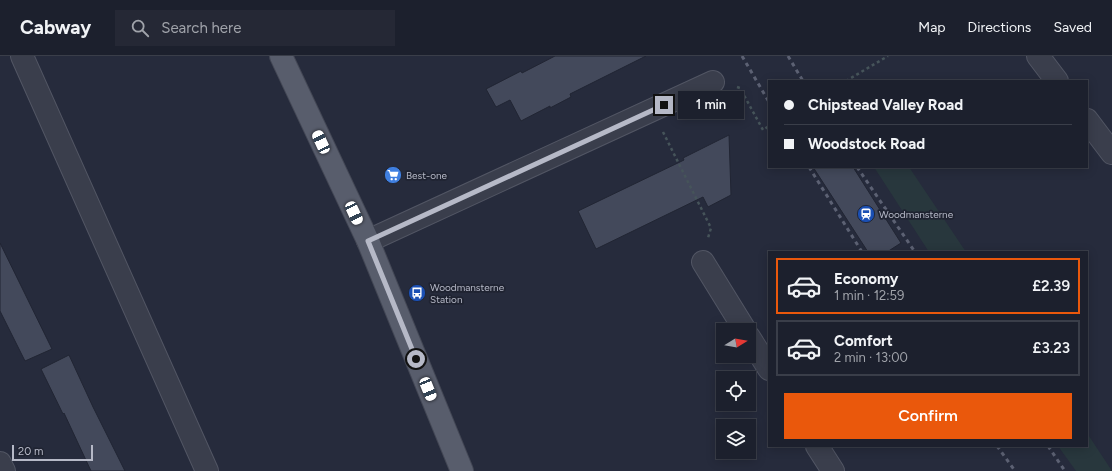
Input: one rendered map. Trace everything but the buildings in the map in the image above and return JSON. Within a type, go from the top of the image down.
[{"type":"main road","points":[[280,56],[368,241],[462,471]]},
{"type":"street","points":[[22,56],[207,471]]},
{"type":"street","points":[[1038,56],[1056,80]]},
{"type":"street","points":[[368,241],[713,82]]},
{"type":"street","points":[[1088,121],[1112,153]]},
{"type":"street","points":[[703,262],[741,323]]},
{"type":"street","points":[[756,348],[768,367]]},
{"type":"street","points":[[818,447],[833,471]]},
{"type":"street","points":[[0,463],[4,471]]},
{"type":"path","points":[[848,80],[888,56]]},
{"type":"path","points":[[740,88],[763,130],[768,127]]},
{"type":"path","points":[[652,110],[711,228],[703,262]]},
{"type":"shaded area","points":[[875,168],[910,168],[965,251],[928,251]]},
{"type":"shaded area","points":[[1088,435],[1112,471],[1076,471],[1059,447],[1088,447]]},
{"type":"railway","points":[[742,56],[768,100]]},
{"type":"railway","points":[[788,56],[802,80]]},
{"type":"railway","points":[[810,168],[861,251]]},
{"type":"railway","points":[[858,168],[914,251]]},
{"type":"railway","points":[[998,447],[1015,471]]},
{"type":"railway","points":[[1049,447],[1065,471]]},
{"type":"place","name":"Best-one","points":[[393,175]]},
{"type":"place","name":"Woodmansterne","points":[[866,214]]},
{"type":"place","name":"Woodmansterne Station","points":[[417,293]]},
{"type":"route","points":[[416,359],[368,241],[664,105]]}]
